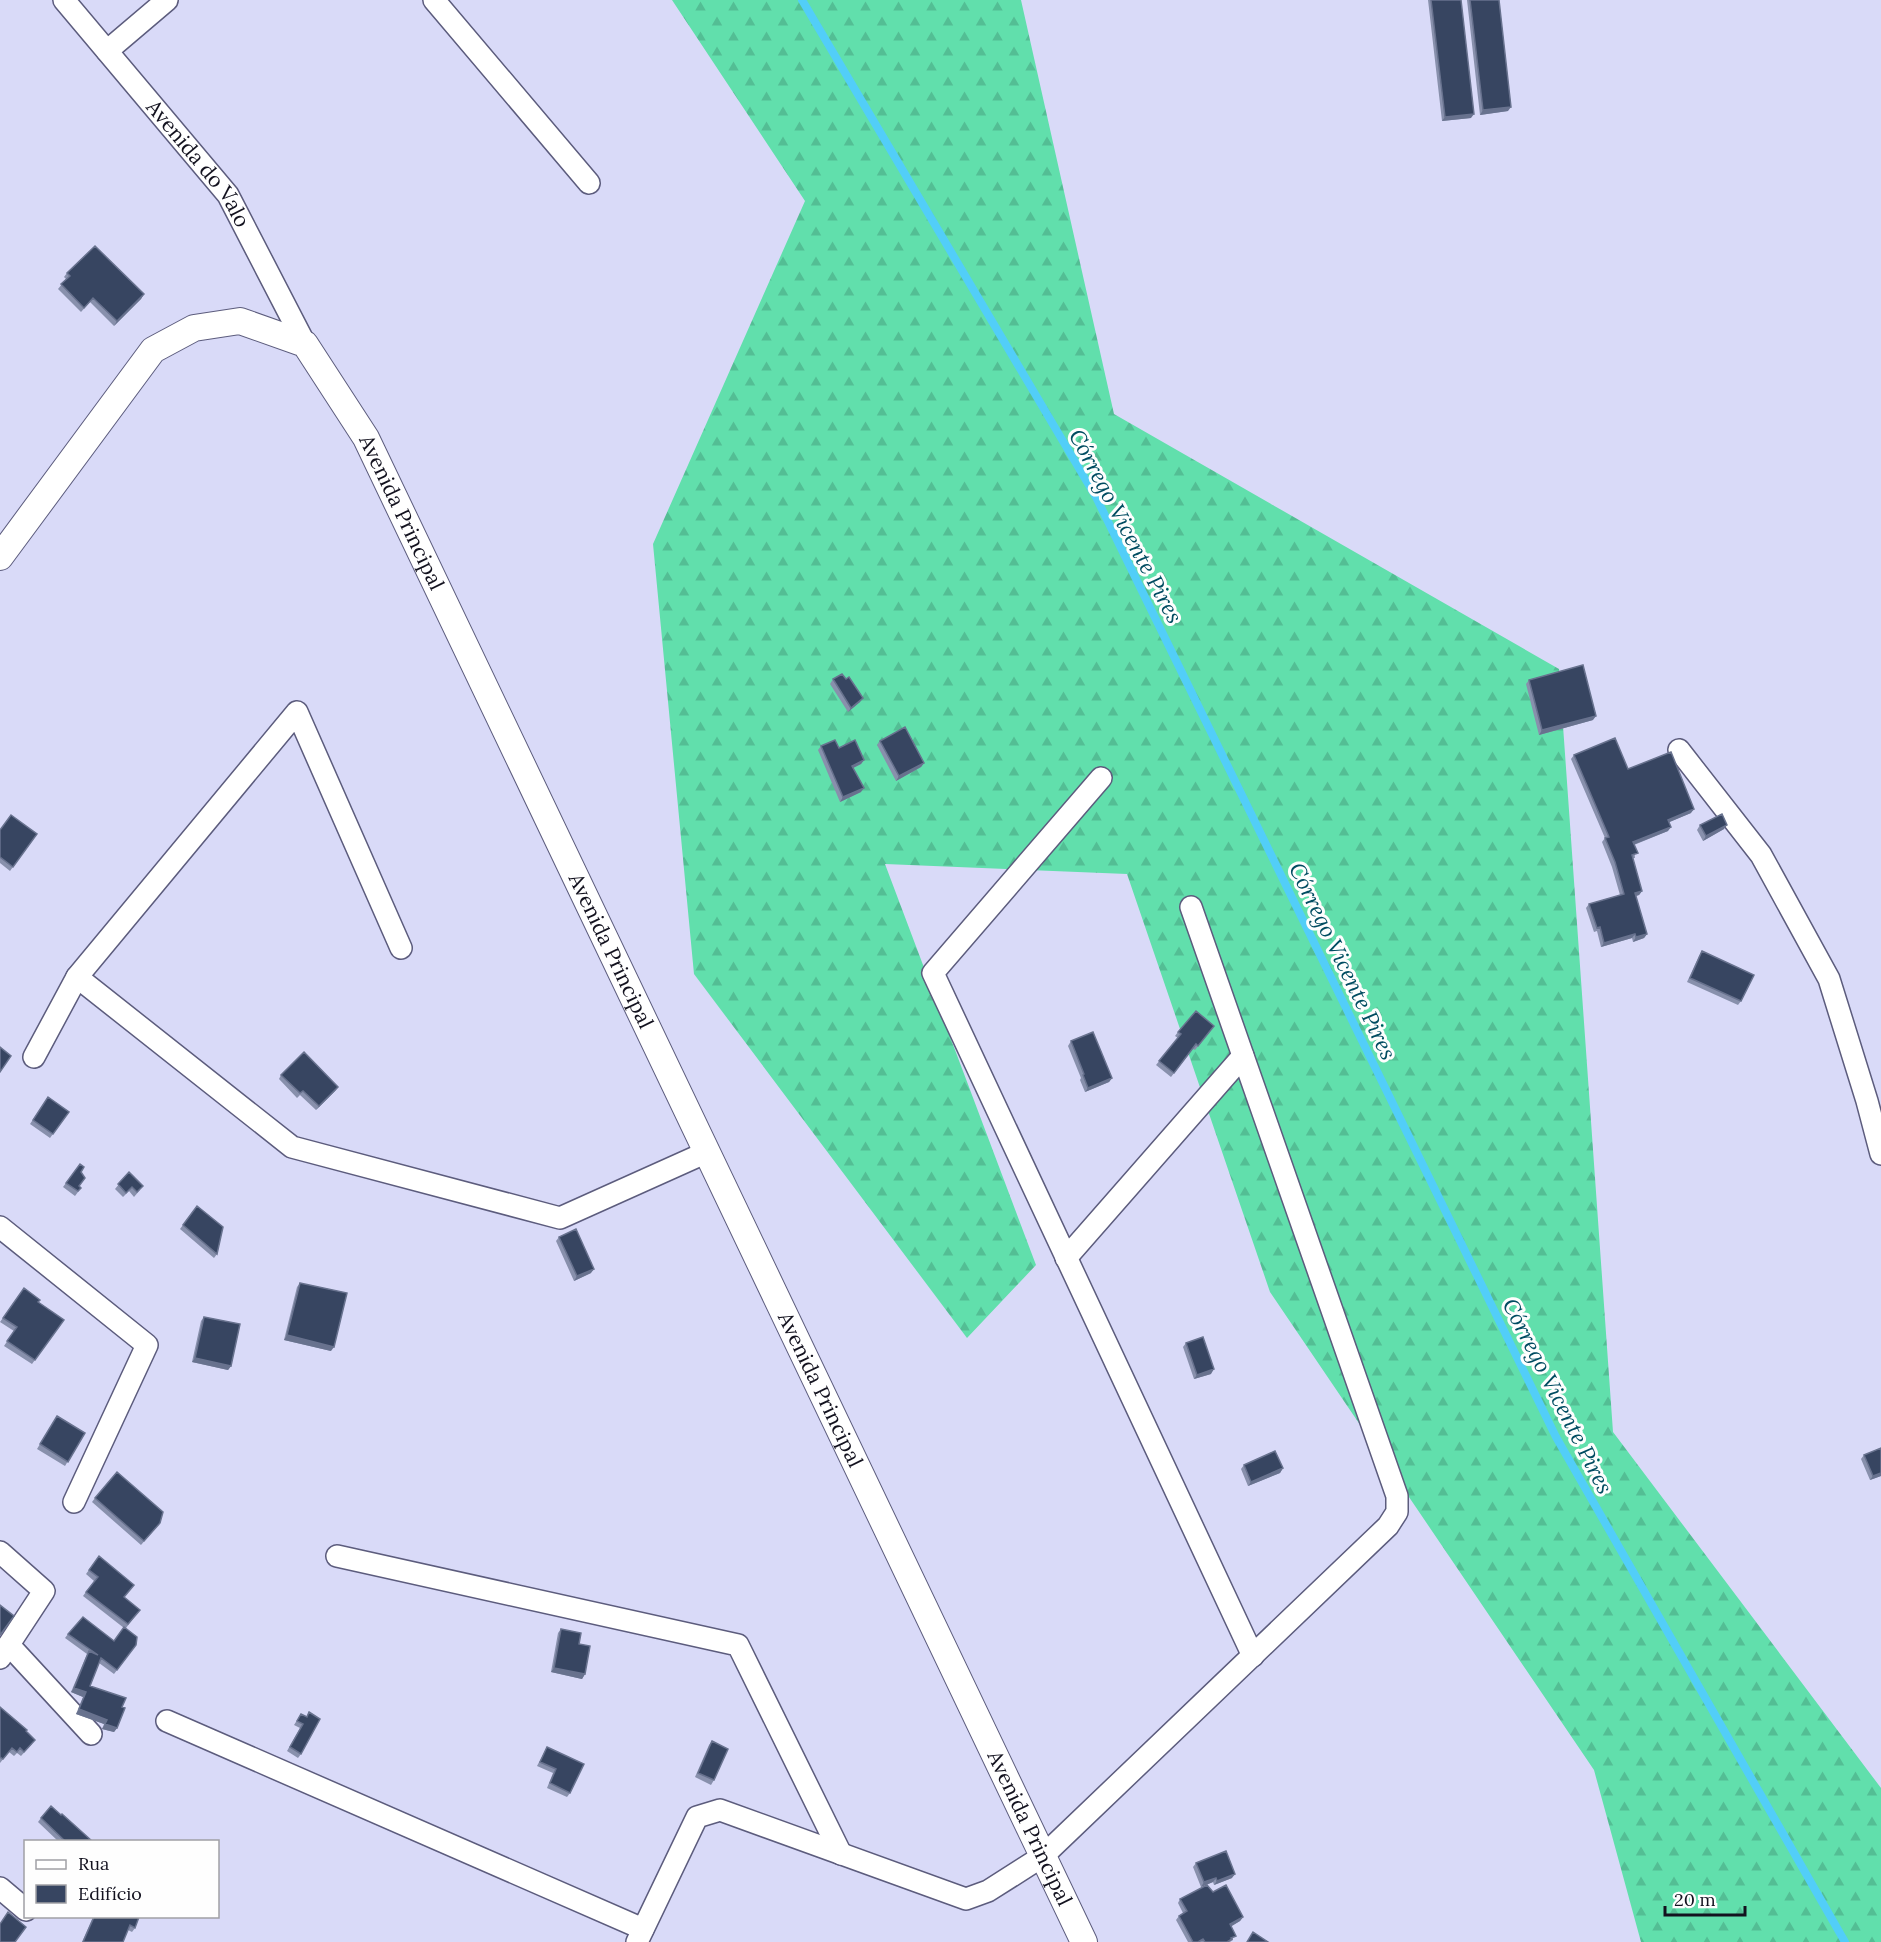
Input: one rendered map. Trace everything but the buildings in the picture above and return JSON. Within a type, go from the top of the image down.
[{"type":"street","name":"Avenida do Valo","points":[[64,0],[228,195],[305,344]]},
{"type":"street","points":[[107,51],[167,0]]},
{"type":"street","points":[[435,0],[589,183]]},
{"type":"street","points":[[0,557],[153,350],[194,328],[240,321],[305,344]]},
{"type":"street","name":"Avenida Principal","points":[[305,344],[366,438],[1083,1942]]},
{"type":"street","points":[[34,1057],[77,977],[297,711],[401,948]]},
{"type":"street","points":[[1679,750],[1761,855],[1829,979],[1881,1154]]},
{"type":"street","points":[[1101,778],[933,973],[1252,1656]]},
{"type":"street","points":[[167,1721],[640,1936],[697,1817],[720,1810],[966,1899],[988,1891],[1043,1856],[1388,1526],[1397,1512],[1397,1496],[1191,907]]},
{"type":"street","points":[[77,977],[292,1148],[560,1218],[707,1152]]},
{"type":"street","points":[[1066,1258],[1243,1056]]},
{"type":"street","points":[[0,1227],[147,1344],[74,1503]]},
{"type":"street","points":[[0,1552],[44,1591],[5,1652],[91,1734]]},
{"type":"street","points":[[337,1556],[738,1645],[841,1854]]},
{"type":"street","points":[[0,1888],[24,1908]]},
{"type":"green space","points":[[672,0],[1021,0],[1114,414],[1559,669],[1613,1432],[1881,1788],[1881,1942],[1641,1942],[1594,1770],[1270,1292],[1127,874],[885,864],[1036,1265],[967,1338],[694,974],[653,544],[805,201]]},
{"type":"waterway","name":"Córrego Vicente Pires","points":[[802,0],[1096,497],[1556,1437],[1845,1942]]}]
